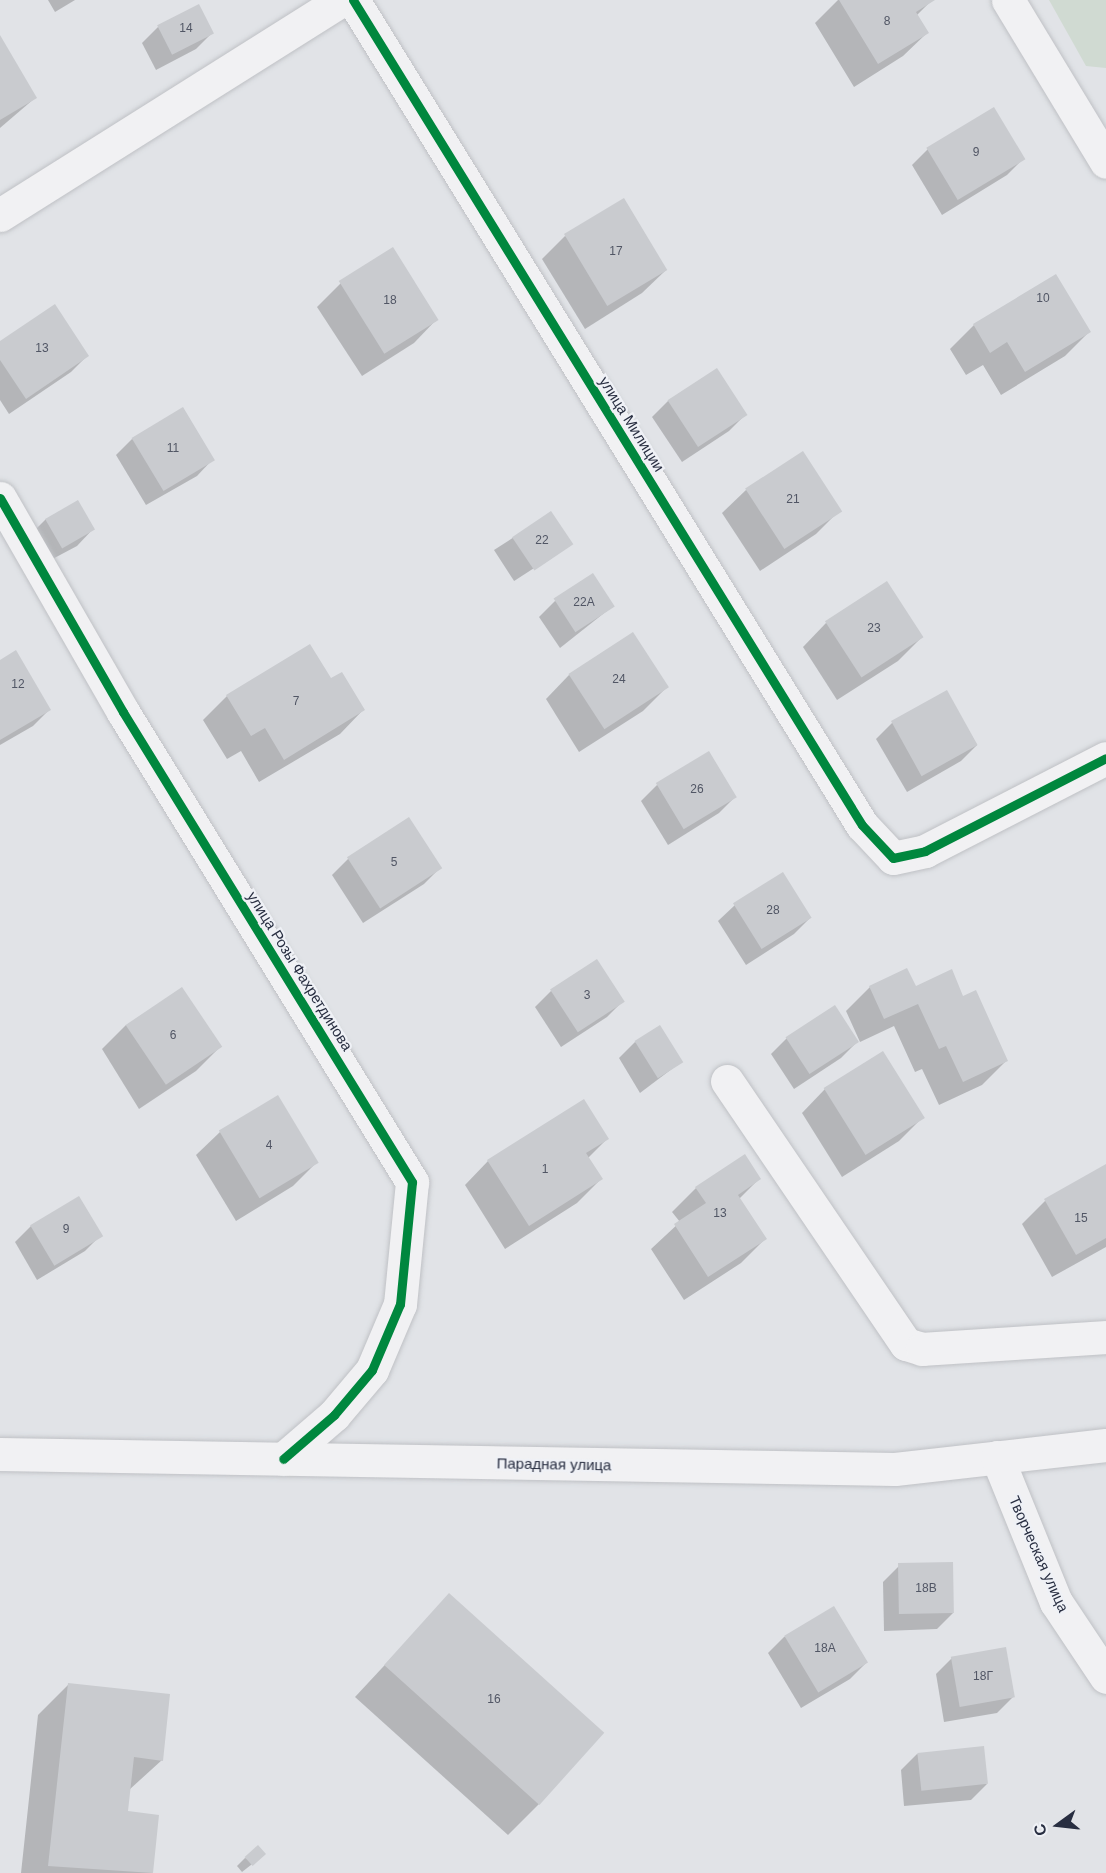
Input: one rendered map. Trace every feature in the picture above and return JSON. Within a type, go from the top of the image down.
[{"type":"street","points":[[0,215],[342,0]]},
{"type":"street","name":"улица Милиции","points":[[353,0],[862,825],[893,858],[925,851],[1106,758]]},
{"type":"street","points":[[1008,0],[1106,162]]},
{"type":"street","name":"улица Розы Фахретдинова","points":[[0,498],[123,712],[412,1182],[400,1304],[372,1370],[334,1415],[282,1459]]},
{"type":"street","points":[[727,1081],[906,1344],[922,1349],[1106,1337]]},
{"type":"street","name":"Парадная улица","points":[[0,1454],[895,1469],[1106,1444]]},
{"type":"street","name":"Творческая улица","points":[[997,1457],[1056,1602],[1106,1677]]},
{"type":"shaded area","points":[[1049,0],[1106,0],[1106,68],[1086,66]]},
{"type":"building","points":[[839,0],[935,0],[916,12],[929,33],[878,64]]},
{"type":"building","points":[[199,4],[214,33],[172,55],[157,25]]},
{"type":"building","points":[[0,35],[37,98],[0,120]]},
{"type":"building","points":[[994,107],[1025,159],[958,200],[926,148]]},
{"type":"building","points":[[624,198],[667,270],[607,306],[564,234]]},
{"type":"building","points":[[393,247],[439,320],[384,354],[339,281]]},
{"type":"building","points":[[1056,274],[1091,332],[1025,372],[1007,342],[990,353],[973,324]]},
{"type":"building","points":[[55,304],[89,356],[26,399],[0,360],[0,341]]},
{"type":"building","points":[[717,368],[747,415],[698,447],[668,400]]},
{"type":"building","points":[[183,407],[215,460],[164,491],[132,438]]},
{"type":"building","points":[[803,451],[842,511],[784,549],[745,489]]},
{"type":"building","points":[[78,500],[95,529],[62,548],[45,519]]},
{"type":"building","points":[[551,511],[573,544],[534,570],[512,537]]},
{"type":"building","points":[[593,573],[615,607],[575,632],[554,599]]},
{"type":"building","points":[[887,581],[923,637],[861,677],[825,621]]},
{"type":"building","points":[[633,632],[669,687],[604,729],[568,674]]},
{"type":"building","points":[[310,644],[331,678],[342,672],[365,710],[284,760],[265,728],[251,736],[226,695]]},
{"type":"building","points":[[16,650],[51,710],[0,740],[0,660]]},
{"type":"building","points":[[947,690],[978,745],[922,776],[891,721]]},
{"type":"building","points":[[709,751],[737,797],[684,829],[656,783]]},
{"type":"building","points":[[409,817],[442,868],[380,908],[347,857]]},
{"type":"building","points":[[783,872],[812,918],[762,949],[733,903]]},
{"type":"building","points":[[597,959],[625,1002],[578,1032],[550,989]]},
{"type":"building","points":[[907,968],[916,986],[952,969],[963,996],[976,990],[1008,1061],[963,1082],[946,1046],[939,1049],[918,1004],[884,1019],[869,986]]},
{"type":"building","points":[[182,987],[222,1047],[166,1085],[126,1025]]},
{"type":"building","points":[[835,1005],[859,1042],[809,1074],[786,1037]]},
{"type":"building","points":[[660,1025],[683,1062],[658,1078],[635,1041]]},
{"type":"building","points":[[883,1051],[925,1118],[866,1155],[824,1088]]},
{"type":"building","points":[[278,1095],[319,1163],[260,1198],[219,1131]]},
{"type":"building","points":[[584,1099],[609,1139],[586,1153],[603,1179],[529,1226],[487,1160]]},
{"type":"building","points":[[745,1154],[761,1179],[738,1195],[767,1239],[708,1277],[674,1224],[706,1203],[695,1187]]},
{"type":"building","points":[[1106,1164],[1106,1238],[1076,1255],[1044,1199]]},
{"type":"building","points":[[79,1196],[103,1236],[54,1266],[30,1225]]},
{"type":"building","points":[[953,1562],[954,1613],[899,1614],[898,1563]]},
{"type":"building","points":[[449,1593],[604,1733],[539,1805],[384,1665]]},
{"type":"building","points":[[834,1606],[868,1663],[818,1692],[784,1636]]},
{"type":"building","points":[[1006,1647],[1015,1697],[960,1707],[951,1657]]},
{"type":"building","points":[[68,1683],[170,1694],[163,1761],[134,1757],[128,1811],[159,1815],[153,1873],[48,1866]]},
{"type":"building","points":[[984,1746],[988,1784],[921,1791],[917,1753]]},
{"type":"building","points":[[258,1845],[266,1854],[253,1866],[245,1857]]},
{"type":"cycle path","points":[[353,0],[862,825],[893,858],[925,851],[1106,758]]},
{"type":"cycle path","points":[[0,498],[123,712],[412,1182],[400,1304],[372,1370],[334,1415],[283,1459]]}]
